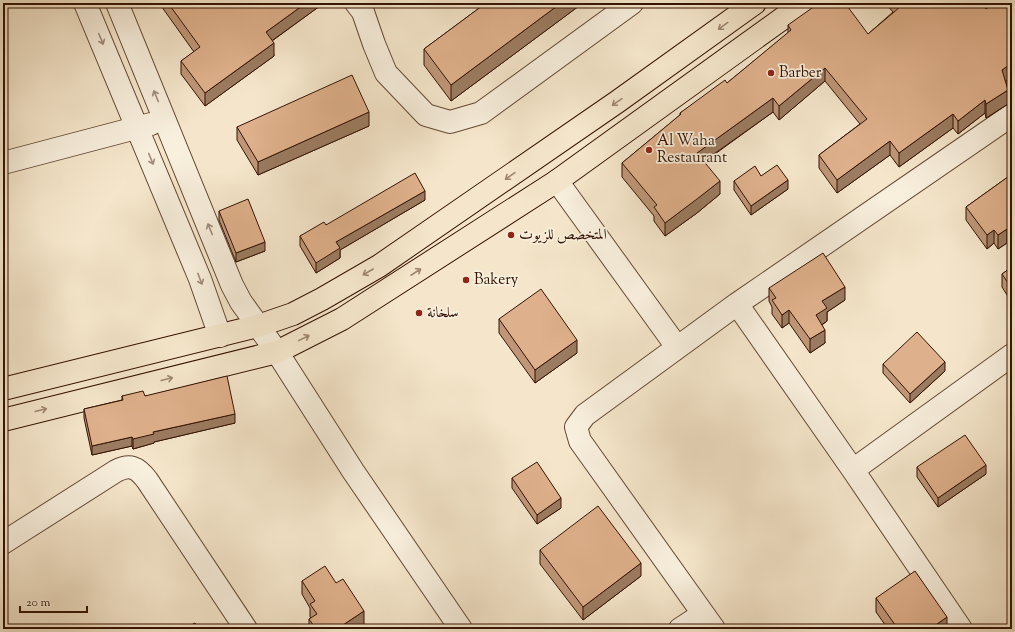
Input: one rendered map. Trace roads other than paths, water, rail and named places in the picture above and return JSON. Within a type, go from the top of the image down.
[{"type":"main road","points":[[3,389],[220,336],[258,326],[293,314],[379,266],[617,102],[755,3]]},
{"type":"main road","points":[[3,420],[277,352],[342,319],[557,181],[804,3]]},
{"type":"street","points":[[85,3],[200,279],[220,336]]},
{"type":"street","points":[[117,3],[232,285],[241,302],[277,352],[353,471],[461,629]]},
{"type":"street","points":[[356,3],[363,12],[386,73],[426,115],[450,122],[481,113],[632,3]]},
{"type":"street","points":[[680,629],[708,622],[580,441],[576,427],[585,415],[737,304],[1012,115]]},
{"type":"street","points":[[3,163],[138,128],[165,119]]},
{"type":"street","points":[[557,181],[677,347]]},
{"type":"street","points":[[737,304],[853,470],[961,629]]},
{"type":"street","points":[[853,470],[1012,355]]},
{"type":"street","points":[[3,543],[116,471],[129,467],[137,469],[142,473],[154,490],[246,629]]},
{"type":"place","name":"Barber","points":[[771,73]]},
{"type":"place","name":"Al Waha Restaurant","points":[[649,150]]},
{"type":"place","name":"المتخصص للزيوت","points":[[511,235]]},
{"type":"place","name":"Bakery","points":[[466,280]]},
{"type":"place","name":"سلخانة","points":[[419,313]]}]
